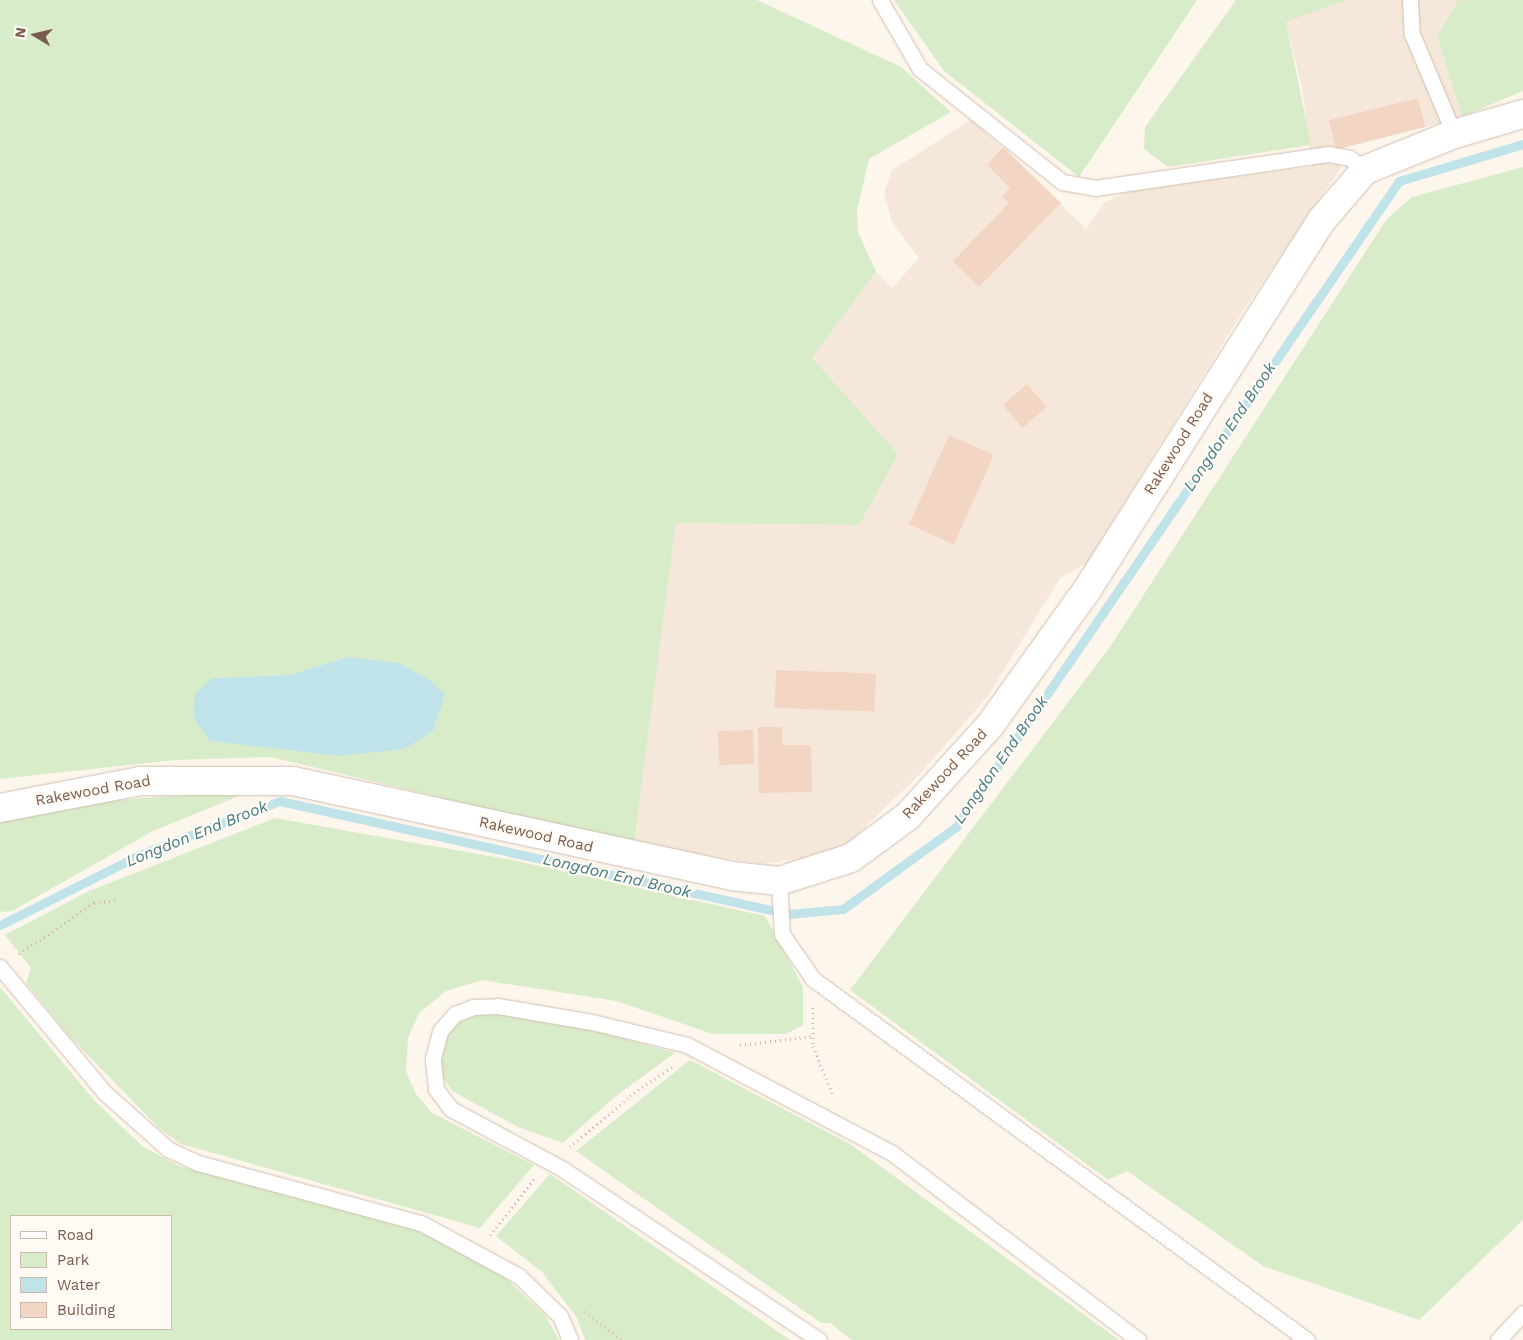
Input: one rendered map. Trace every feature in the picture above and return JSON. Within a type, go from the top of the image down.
[{"type":"street","name":"Rakewood Road","points":[[0,808],[140,780],[293,780],[779,890],[851,858],[894,827],[991,724],[1087,590],[1322,220],[1364,170],[1454,134],[1523,114]]},
{"type":"lane","points":[[880,0],[920,69],[1062,182],[1095,188],[1328,154],[1350,158],[1364,170]]},
{"type":"lane","points":[[1410,0],[1412,34],[1454,134]]},
{"type":"lane","points":[[779,890],[782,934],[813,979],[1291,1335],[1307,1340]]},
{"type":"lane","points":[[0,967],[106,1093],[168,1149],[198,1163],[421,1224],[477,1251],[519,1276],[560,1316],[570,1340]]},
{"type":"lane","points":[[819,1340],[561,1168],[451,1109],[436,1089],[433,1058],[440,1031],[455,1014],[473,1007],[498,1006],[592,1022],[697,1051],[892,1153],[1138,1340]]},
{"type":"lane","points":[[1498,1340],[1523,1312]]},
{"type":"path","points":[[0,967],[94,903],[118,900]]},
{"type":"path","points":[[813,979],[813,1036],[842,1127]]},
{"type":"path","points":[[565,1151],[630,1096],[697,1051],[813,1036]]},
{"type":"path","points":[[477,1251],[536,1176]]},
{"type":"shaded area","points":[[1346,0],[1458,0],[1437,38],[1462,117],[1337,150],[1341,168],[1245,308],[1087,563],[1060,578],[988,696],[918,776],[844,847],[819,856],[762,864],[634,844],[676,523],[859,525],[812,358],[876,272],[892,288],[919,258],[892,222],[884,193],[892,170],[972,119],[1086,229],[1104,203],[1132,189],[1312,167],[1303,94],[1286,21]]},
{"type":"green space","points":[[0,0],[757,0],[901,67],[951,112],[869,159],[857,210],[858,232],[876,272],[812,358],[898,454],[859,525],[676,523],[634,844],[271,757],[175,760],[0,779]],"holes":[[[348,657],[253,743],[210,741],[212,678],[289,675]]]},
{"type":"green space","points":[[894,0],[1197,0],[1079,177],[944,71]]},
{"type":"green space","points":[[1236,0],[1346,0],[1286,22],[1311,145],[1168,167],[1144,149],[1145,127]]},
{"type":"green space","points":[[1458,0],[1523,0],[1523,91],[1462,117],[1437,37]]},
{"type":"green space","points":[[1523,167],[1523,1220],[1419,1320],[1263,1266],[1127,1171],[1108,1180],[850,990],[1110,647],[1386,220],[1412,197]]},
{"type":"green space","points":[[254,790],[153,831],[12,911],[0,912],[0,821],[118,800]]},
{"type":"green space","points":[[275,818],[512,860],[765,916],[803,987],[803,1025],[786,1034],[713,1034],[616,1001],[482,980],[446,991],[419,1013],[408,1038],[406,1072],[416,1094],[432,1113],[534,1165],[480,1228],[181,1144],[160,1129],[70,1037],[26,983],[31,968],[5,935],[89,891]]},
{"type":"green space","points":[[0,987],[94,1100],[142,1146],[179,1166],[411,1228],[495,1268],[545,1315],[559,1340],[0,1340]]},
{"type":"green space","points":[[491,1010],[609,1034],[675,1053],[617,1095],[563,1143],[518,1127],[452,1091],[440,1073],[443,1037],[453,1024]]},
{"type":"green space","points":[[690,1060],[850,1144],[1119,1340],[852,1340],[830,1323],[821,1323],[576,1151]]},
{"type":"green space","points":[[550,1174],[790,1340],[585,1340],[577,1318],[542,1272],[496,1236]]},
{"type":"water","points":[[348,657],[399,663],[431,681],[445,695],[433,731],[404,749],[339,756],[210,741],[193,717],[195,694],[212,678],[289,675]]},
{"type":"building","points":[[1418,98],[1425,127],[1336,149],[1329,120]]},
{"type":"building","points":[[1003,147],[1061,203],[979,287],[953,261],[1009,203],[1002,197],[1010,188],[987,165]]},
{"type":"building","points":[[1027,384],[1047,407],[1023,428],[1003,405]]},
{"type":"building","points":[[949,435],[994,455],[954,544],[909,525]]},
{"type":"building","points":[[776,670],[876,673],[875,711],[775,708]]},
{"type":"building","points":[[758,727],[782,727],[782,745],[811,745],[812,792],[759,793]]},
{"type":"building","points":[[753,730],[754,764],[719,765],[718,731]]},
{"type":"waterway","name":"Longdon End Brook","points":[[0,925],[139,855],[280,801],[789,914],[843,909],[956,827],[1399,181],[1523,144]]}]
